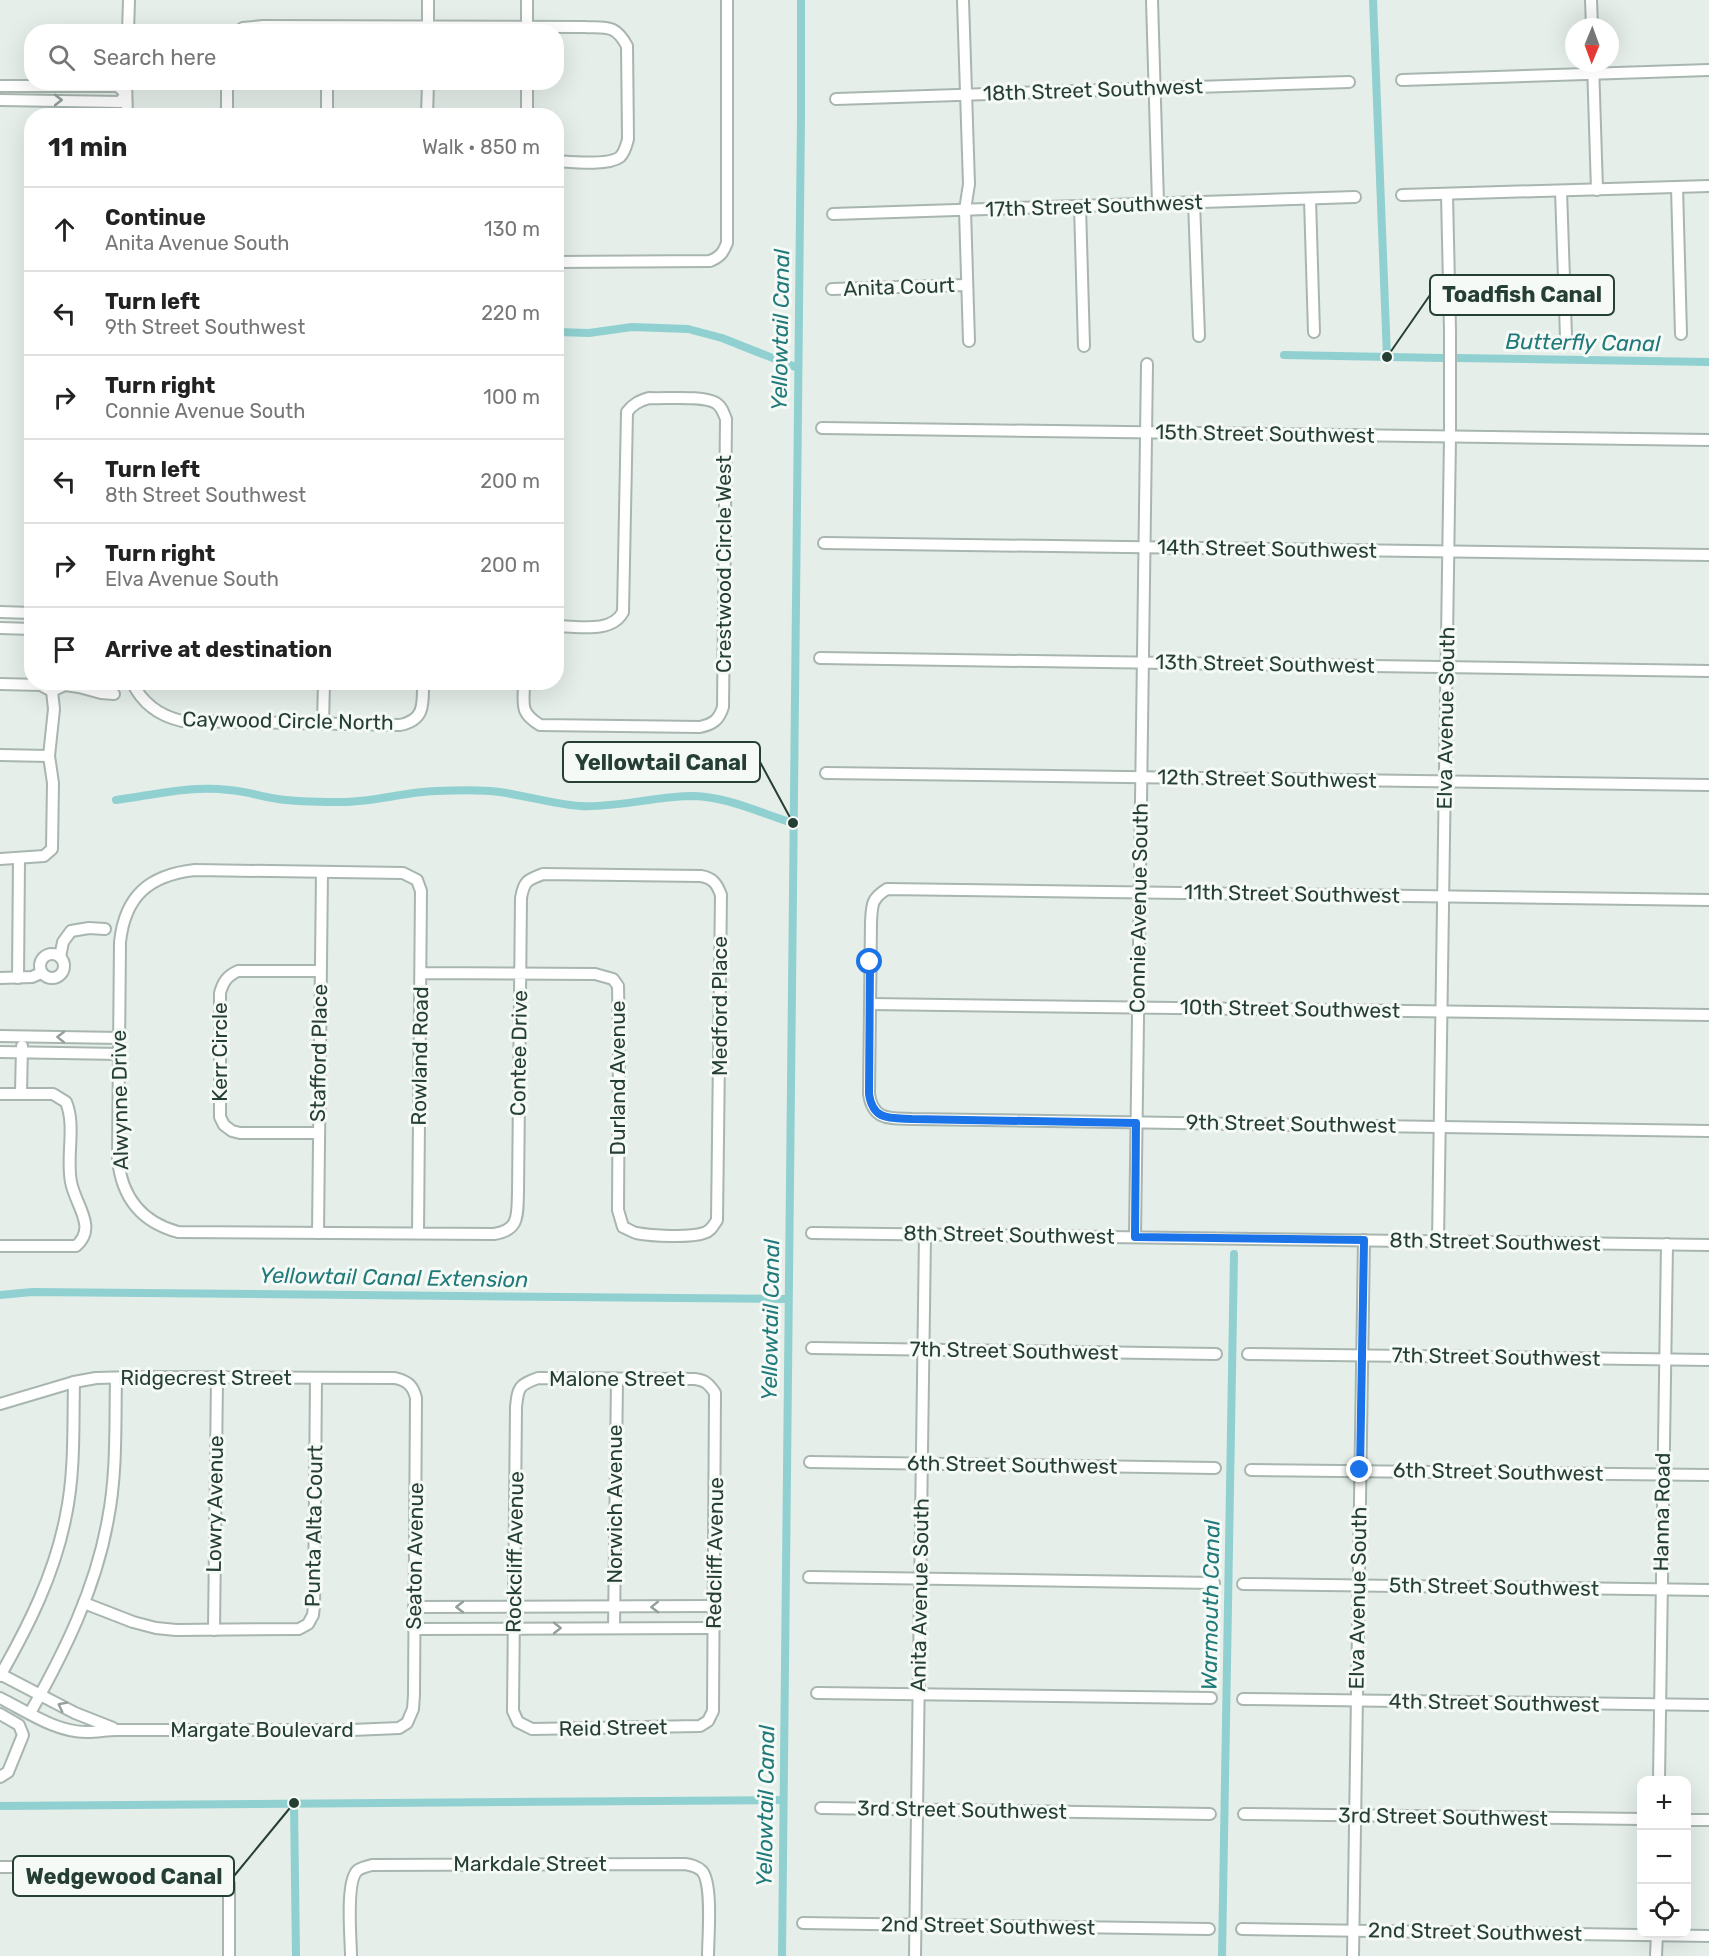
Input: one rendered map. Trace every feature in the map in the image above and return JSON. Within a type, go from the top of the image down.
[{"type":"street","points":[[128,24],[129,0]]},
{"type":"street","points":[[428,0],[428,24]]},
{"type":"street","points":[[527,0],[527,24]]},
{"type":"street","points":[[564,262],[710,261],[718,258],[724,252],[727,243],[728,0]]},
{"type":"street","points":[[963,0],[969,184],[965,210],[969,341]]},
{"type":"street","points":[[1152,0],[1158,204]]},
{"type":"street","points":[[1591,0],[1592,18]]},
{"type":"street","points":[[564,28],[613,29],[620,34],[627,46],[628,79],[627,139],[626,148],[621,156],[610,162],[564,161]]},
{"type":"street","points":[[1619,69],[1709,70]]},
{"type":"street","points":[[1402,80],[1565,71]]},
{"type":"street","points":[[1593,72],[1597,190]]},
{"type":"street","name":"18th Street Southwest","points":[[836,99],[1349,82]]},
{"type":"street","points":[[0,86],[24,86]]},
{"type":"street","points":[[0,100],[120,102],[125,90]]},
{"type":"street","points":[[126,90],[127,108]]},
{"type":"street","points":[[227,90],[227,108]]},
{"type":"street","points":[[327,90],[327,108]]},
{"type":"street","points":[[428,90],[428,108]]},
{"type":"street","points":[[527,90],[527,108]]},
{"type":"street","points":[[1402,195],[1709,186]]},
{"type":"street","points":[[1677,187],[1681,334]]},
{"type":"street","points":[[1561,191],[1566,337]]},
{"type":"street","name":"Elva Avenue South","points":[[1438,1241],[1450,437],[1447,194]]},
{"type":"street","name":"17th Street Southwest","points":[[833,214],[1355,197]]},
{"type":"street","points":[[1310,199],[1314,332]]},
{"type":"street","points":[[1194,202],[1199,336]]},
{"type":"street","points":[[1080,206],[1084,346]]},
{"type":"street","name":"Anita Court","points":[[832,289],[967,285]]},
{"type":"street","name":"Connie Avenue South","points":[[1135,1237],[1147,364]]},
{"type":"street","name":"Crestwood Circle West","points":[[524,690],[524,709],[528,718],[540,725],[700,727],[711,725],[720,717],[723,707],[726,419],[723,410],[716,403],[707,399],[649,398],[632,405],[627,412],[623,612],[619,620],[607,626],[564,626]]},
{"type":"street","name":"15th Street Southwest","points":[[822,428],[1709,440]]},
{"type":"street","name":"14th Street Southwest","points":[[824,543],[1709,555]]},
{"type":"street","points":[[0,612],[24,613]]},
{"type":"street","points":[[0,628],[24,629]]},
{"type":"street","name":"13th Street Southwest","points":[[820,658],[1709,670]]},
{"type":"street","points":[[0,684],[24,685]]},
{"type":"street","points":[[90,690],[114,694]]},
{"type":"street","name":"Caywood Circle North","points":[[136,690],[152,707],[171,718],[182,721],[400,725],[409,723],[420,714],[423,705],[423,690]]},
{"type":"street","points":[[323,724],[324,690]]},
{"type":"street","points":[[0,859],[44,856],[52,849],[53,783],[49,756],[54,709],[52,691]]},
{"type":"street","points":[[0,756],[49,756]]},
{"type":"street","name":"12th Street Southwest","points":[[826,773],[1709,785]]},
{"type":"street","points":[[18,978],[19,859]]},
{"type":"street","name":"Alwynne Drive","points":[[417,880],[403,873],[195,870],[174,872],[151,883],[132,904],[122,927],[120,1172],[126,1192],[141,1213],[160,1226],[178,1232],[494,1234],[504,1233],[512,1228]]},
{"type":"street","name":"Stafford Place","points":[[318,1233],[322,872]]},
{"type":"street","name":"Medford Place","points":[[528,879],[543,874],[701,876],[710,878],[717,885],[721,895],[717,1220],[713,1228],[706,1233],[695,1235],[634,1233],[623,1227]]},
{"type":"street","name":"Contee Drive","points":[[512,1228],[516,1218],[518,1193],[521,898],[523,887],[528,879]]},
{"type":"street","name":"Rowland Road","points":[[417,880],[421,891],[418,1233]]},
{"type":"street","name":"11th Street Southwest","points":[[870,1004],[873,903],[876,895],[887,889],[895,888],[1709,900]]},
{"type":"street","points":[[41,973],[52,979],[60,976],[64,968],[60,957],[63,942],[71,931],[88,928],[105,929]]},
{"type":"street","points":[[41,973],[40,962],[45,956],[52,954],[60,957]]},
{"type":"street","name":"Kerr Circle","points":[[318,1133],[240,1133],[224,1125],[220,1117],[220,1016],[222,984],[230,975],[238,971],[320,971]]},
{"type":"street","points":[[0,978],[32,977],[41,973]]},
{"type":"street","name":"Durland Avenue","points":[[421,973],[595,974],[613,980],[618,986],[620,1048],[618,1210],[623,1227]]},
{"type":"street","name":"10th Street Southwest","points":[[870,1004],[1709,1015]]},
{"type":"street","name":"9th Street Southwest","points":[[870,1004],[870,1103],[875,1112],[886,1118],[1709,1131]]},
{"type":"street","points":[[0,1036],[120,1038]]},
{"type":"street","points":[[21,1093],[22,1036]]},
{"type":"street","points":[[0,1052],[120,1054]]},
{"type":"street","points":[[0,1094],[53,1094],[66,1102],[70,1116],[70,1180],[87,1227],[86,1235],[76,1246],[0,1246]]},
{"type":"street","name":"8th Street Southwest","points":[[812,1233],[1709,1245]]},
{"type":"street","name":"Anita Avenue South","points":[[915,1956],[925,1234]]},
{"type":"street","name":"Elva Avenue South","points":[[1353,1956],[1364,1240]]},
{"type":"street","name":"Hanna Road","points":[[1659,1776],[1667,1244]]},
{"type":"street","name":"7th Street Southwest","points":[[812,1348],[1216,1354]]},
{"type":"street","name":"7th Street Southwest","points":[[1248,1354],[1709,1360]]},
{"type":"street","name":"Ridgecrest Street","points":[[0,1404],[74,1382],[96,1378],[395,1378],[405,1380],[413,1387]]},
{"type":"street","points":[[30,1713],[84,1603],[96,1570],[109,1518],[117,1378]]},
{"type":"street","name":"Lowry Avenue","points":[[214,1630],[217,1378]]},
{"type":"street","name":"Punta Alta Court","points":[[84,1603],[121,1618],[156,1628],[299,1629],[308,1624],[313,1615],[316,1378]]},
{"type":"street","name":"Malone Street","points":[[524,1383],[538,1378],[694,1379],[710,1384]]},
{"type":"street","name":"Norwich Avenue","points":[[614,1628],[617,1379]]},
{"type":"street","points":[[0,1675],[43,1594],[59,1548],[70,1487],[74,1382]]},
{"type":"street","name":"Rockcliff Avenue","points":[[518,1722],[513,1711],[516,1407],[518,1391],[524,1383]]},
{"type":"street","name":"Redcliff Avenue","points":[[708,1721],[713,1711],[717,1409],[715,1393],[710,1384]]},
{"type":"street","name":"Seaton Avenue","points":[[407,1723],[413,1709],[416,1398],[413,1387]]},
{"type":"street","name":"6th Street Southwest","points":[[810,1462],[1215,1468]]},
{"type":"street","name":"6th Street Southwest","points":[[1251,1470],[1709,1475]]},
{"type":"street","points":[[809,1577],[1214,1583]]},
{"type":"street","name":"5th Street Southwest","points":[[1243,1584],[1709,1590]]},
{"type":"street","points":[[414,1607],[714,1606]]},
{"type":"street","points":[[414,1629],[714,1628]]},
{"type":"street","name":"Margate Boulevard","points":[[0,1675],[75,1713],[116,1730]]},
{"type":"street","points":[[817,1693],[1211,1698]]},
{"type":"street","name":"Margate Boulevard","points":[[0,1698],[50,1723],[87,1732],[352,1730],[399,1728],[407,1723]]},
{"type":"street","name":"4th Street Southwest","points":[[1244,1699],[1709,1706]]},
{"type":"street","points":[[0,1714],[19,1725],[22,1735],[8,1772],[0,1777]]},
{"type":"street","name":"Reid Street","points":[[518,1722],[531,1729],[658,1728],[700,1726],[708,1721]]},
{"type":"street","name":"3rd Street Southwest","points":[[821,1808],[1210,1814]]},
{"type":"street","name":"3rd Street Southwest","points":[[1244,1814],[1637,1819]]},
{"type":"street","points":[[1691,1820],[1709,1820]]},
{"type":"street","name":"Markdale Street","points":[[351,1956],[350,1892],[352,1879],[357,1871],[372,1865],[685,1864],[694,1866],[703,1872],[707,1886],[708,1956]]},
{"type":"street","points":[[0,1867],[202,1865],[212,1867],[225,1875],[229,1884],[229,1956]]},
{"type":"street","name":"2nd Street Southwest","points":[[803,1923],[1209,1929]]},
{"type":"street","name":"2nd Street Southwest","points":[[1242,1929],[1637,1934]]},
{"type":"street","name":"2nd Street Southwest","points":[[1691,1935],[1709,1936]]},
{"type":"street","points":[[1656,1956],[1657,1938]]},
{"type":"waterway","name":"Yellowtail Canal","points":[[782,1956],[801,0]]},
{"type":"waterway","points":[[1373,0],[1387,357]]},
{"type":"waterway","points":[[564,332],[589,333],[632,327],[688,329],[722,338],[798,368]]},
{"type":"waterway","name":"Butterfly Canal","points":[[1284,355],[1443,358]]},
{"type":"waterway","name":"Butterfly Canal","points":[[1456,358],[1709,362]]},
{"type":"waterway","points":[[116,800],[201,789],[235,791],[285,800],[322,802],[362,801],[424,792],[484,790],[580,806],[693,796],[732,802],[793,823]]},
{"type":"waterway","name":"Warmouth Canal","points":[[1222,1956],[1234,1254]]},
{"type":"waterway","name":"Yellowtail Canal Extension","points":[[0,1295],[32,1292],[788,1299]]},
{"type":"waterway","points":[[0,1806],[783,1800]]},
{"type":"waterway","points":[[294,1803],[296,1956]]},
{"type":"place","name":"Toadfish Canal","points":[[1387,357]]},
{"type":"place","name":"Yellowtail Canal","points":[[793,823]]},
{"type":"place","name":"Wedgewood Canal","points":[[294,1803]]},
{"type":"route","points":[[870,962],[869,1094],[870,1103],[875,1112],[886,1118],[1136,1123],[1135,1237],[1364,1240],[1360,1470]]}]
